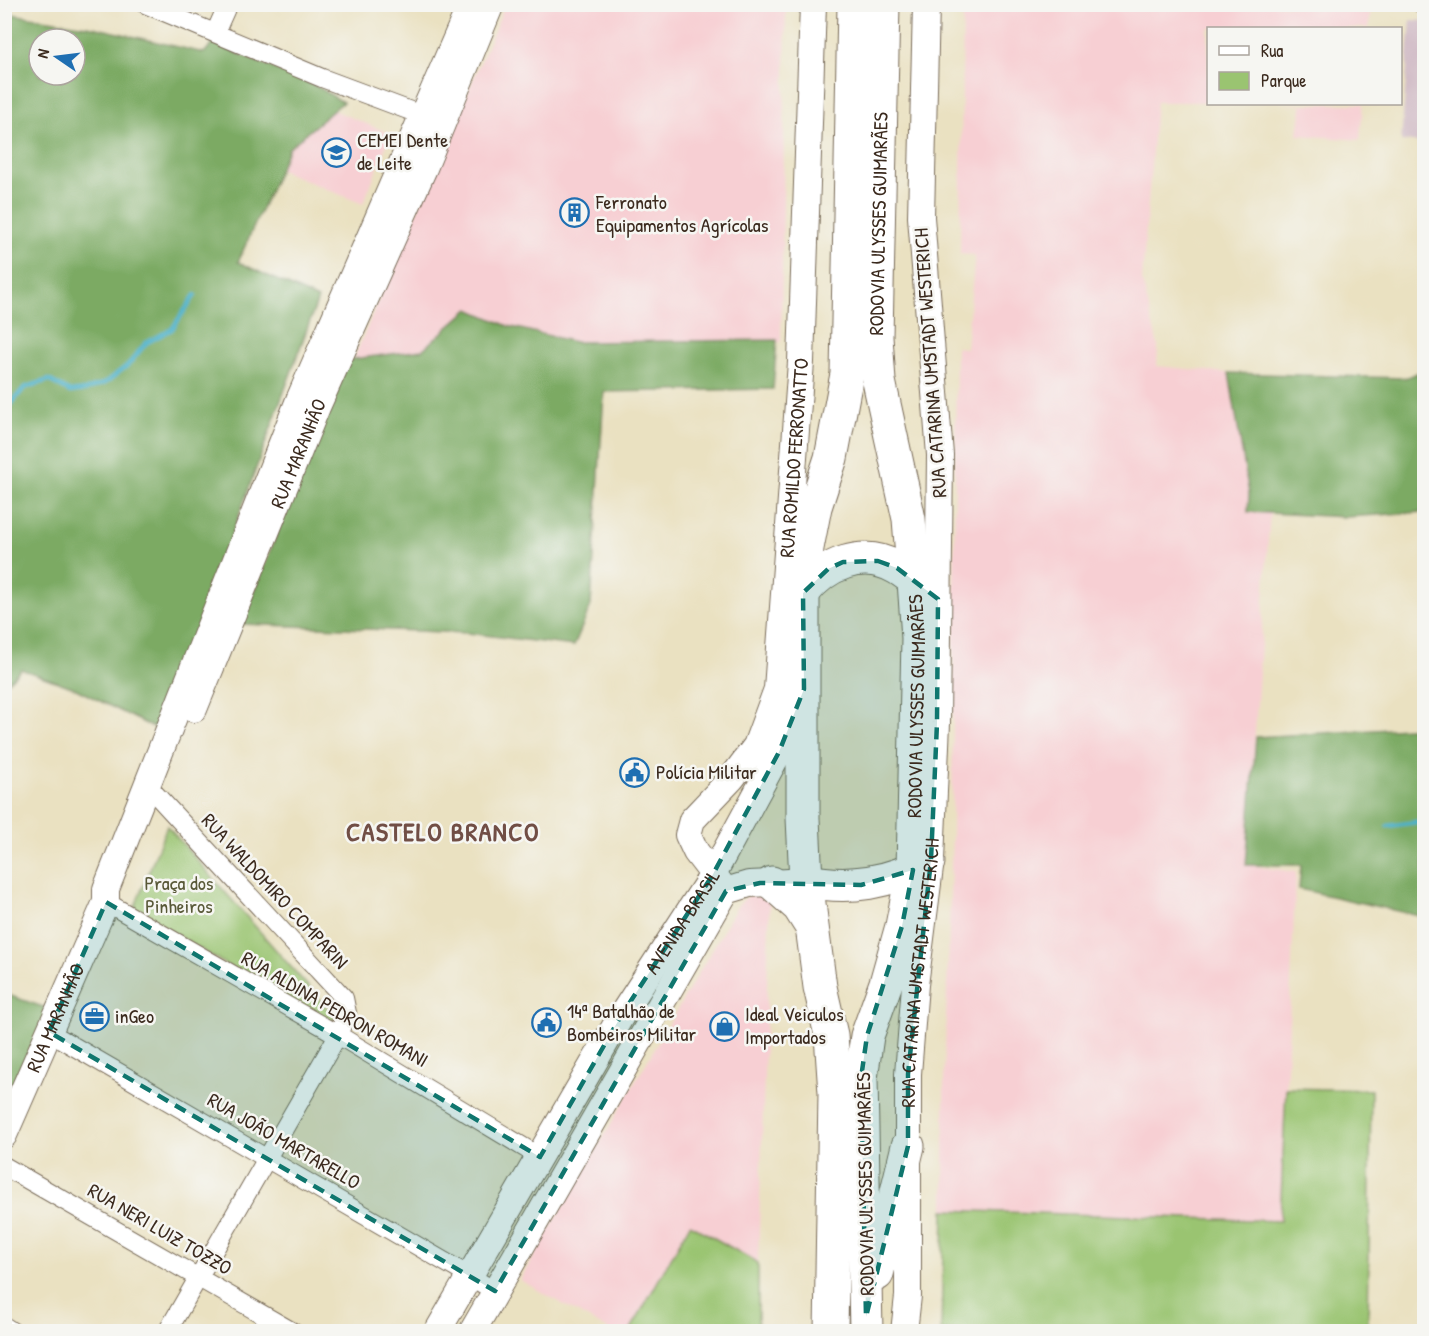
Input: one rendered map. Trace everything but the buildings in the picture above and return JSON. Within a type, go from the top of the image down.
[{"type":"highway","name":"RODOVIA ULYSSES GUIMARÃES","points":[[831,1332],[835,1093],[831,1035],[820,987],[806,881],[803,818],[803,593],[807,548],[815,507],[831,458],[847,374],[854,4]]},
{"type":"highway","name":"RODOVIA ULYSSES GUIMARÃES","points":[[866,1324],[861,1078],[867,1035],[922,865],[918,638],[926,590],[879,381],[876,337],[883,4]]},
{"type":"highway","points":[[803,593],[828,569],[843,562],[859,559],[878,561],[897,567],[926,590]]},
{"type":"highway","points":[[806,881],[833,886],[861,885],[888,880],[922,865]]},
{"type":"highway","points":[[772,883],[799,907],[811,926]]},
{"type":"highway","points":[[866,1324],[908,1146]]},
{"type":"street","points":[[145,4],[363,94],[433,119]]},
{"type":"street","points":[[215,33],[228,4]]},
{"type":"street","name":"RUA MARANHÃO","points":[[4,1135],[106,902],[106,889],[153,791],[308,403],[433,119],[472,19],[491,4]]},
{"type":"street","name":"RUA ROMILDO FERRONATTO","points":[[719,883],[690,843],[688,834],[692,820],[732,778],[756,746],[777,689],[801,362],[813,4]]},
{"type":"street","name":"RUA CATARINA UMSTADT WESTERICH","points":[[926,4],[921,217],[940,455],[926,590]]},
{"type":"street","name":"AVENIDA BRASIL","points":[[472,1332],[719,883],[779,752],[804,689]]},
{"type":"street","name":"RUA WALDOMIRO COMPARIN","points":[[153,791],[344,998],[347,1012],[338,1035],[167,1332]]},
{"type":"street","name":"RUA CATARINA UMSTADT WESTERICH","points":[[904,1332],[908,1296],[908,1146],[912,1026],[922,865]]},
{"type":"street","name":"AVENIDA BRASIL","points":[[719,883],[806,881]]},
{"type":"street","name":"AVENIDA BRASIL","points":[[437,1332],[621,1016],[719,883]]},
{"type":"street","name":"RUA ALDINA PEDRON ROMANI","points":[[106,902],[338,1035],[540,1157]]},
{"type":"street","name":"RUA JOÃO MARTARELLO","points":[[49,1032],[268,1157],[495,1291]]},
{"type":"street","name":"RUA NERI LUIZ TOZZO","points":[[4,1167],[293,1332]]},
{"type":"street","points":[[4,1326],[14,1332]]},
{"type":"highlighted area","points":[[878,561],[897,568],[938,599],[937,723],[931,860],[908,1074],[908,1146],[866,1317],[861,1078],[867,1036],[902,926],[913,870],[861,885],[760,883],[726,891],[495,1291],[49,1032],[106,902],[540,1157],[621,1016],[712,876],[779,752],[804,689],[803,593],[828,569],[843,562]]},
{"type":"shaded area","points":[[1270,4],[1371,13],[1369,27],[1207,27],[1207,102],[1156,102],[1142,280],[1158,346],[1157,366],[1229,373],[1249,495],[1248,512],[1270,512],[1246,865],[1296,872],[1280,1222],[944,1210],[944,1079],[952,838],[956,347],[966,348],[975,255],[960,254],[963,5]]},
{"type":"shaded area","points":[[505,5],[786,5],[781,342],[351,365]]},
{"type":"shaded area","points":[[1411,20],[1424,21],[1424,143],[1401,141]]},
{"type":"shaded area","name":"CEMEI Dente de Leite","points":[[309,100],[391,134],[363,204],[280,170]]},
{"type":"shaded area","points":[[1302,105],[1363,105],[1360,140],[1298,135]]},
{"type":"shaded area","points":[[770,894],[758,1263],[690,1225],[630,1331],[610,1331],[520,1280],[738,905],[748,896]]},
{"type":"green space","points":[[5,13],[93,27],[204,53],[213,43],[318,87],[343,102],[289,148],[238,262],[318,299],[160,731],[72,687],[21,669],[5,685]]},
{"type":"green space","points":[[469,309],[508,326],[575,342],[777,340],[773,389],[604,392],[591,605],[574,646],[467,633],[241,624],[346,360],[422,350]]},
{"type":"green space","points":[[1424,370],[1424,512],[1346,517],[1248,512],[1249,494],[1229,373],[1405,378]]},
{"type":"green space","points":[[1424,727],[1424,917],[1299,889],[1301,865],[1246,865],[1256,737]]},
{"type":"green space","name":"Praça dos Pinheiros","points":[[167,826],[335,1017],[329,1027],[134,909]]},
{"type":"green space","points":[[5,994],[52,1010],[5,1119]]},
{"type":"green space","points":[[1286,1088],[1371,1090],[1368,1331],[941,1331],[944,1210],[1280,1221]]},
{"type":"green space","points":[[690,1224],[758,1263],[758,1331],[630,1331]]},
{"type":"waterway","points":[[4,413],[24,388],[49,380],[70,392],[86,390],[105,383],[128,365],[146,343],[172,329],[195,295]]},
{"type":"waterway","points":[[1388,826],[1424,821]]},
{"type":"place","name":"CEMEI Dente de Leite","points":[[336,152]]},
{"type":"place","name":"Ferronato Equipamentos Agrícolas","points":[[575,213]]},
{"type":"place","name":"Polícia Militar","points":[[635,772]]},
{"type":"place","name":"inGeo","points":[[94,1016]]},
{"type":"place","name":"14ª Batalhão de Bombeiros Militar","points":[[546,1022]]},
{"type":"place","name":"Ideal Veiculos Importados","points":[[724,1026]]},
{"type":"district","name":"CASTELO BRANCO","points":[[443,832]]}]
